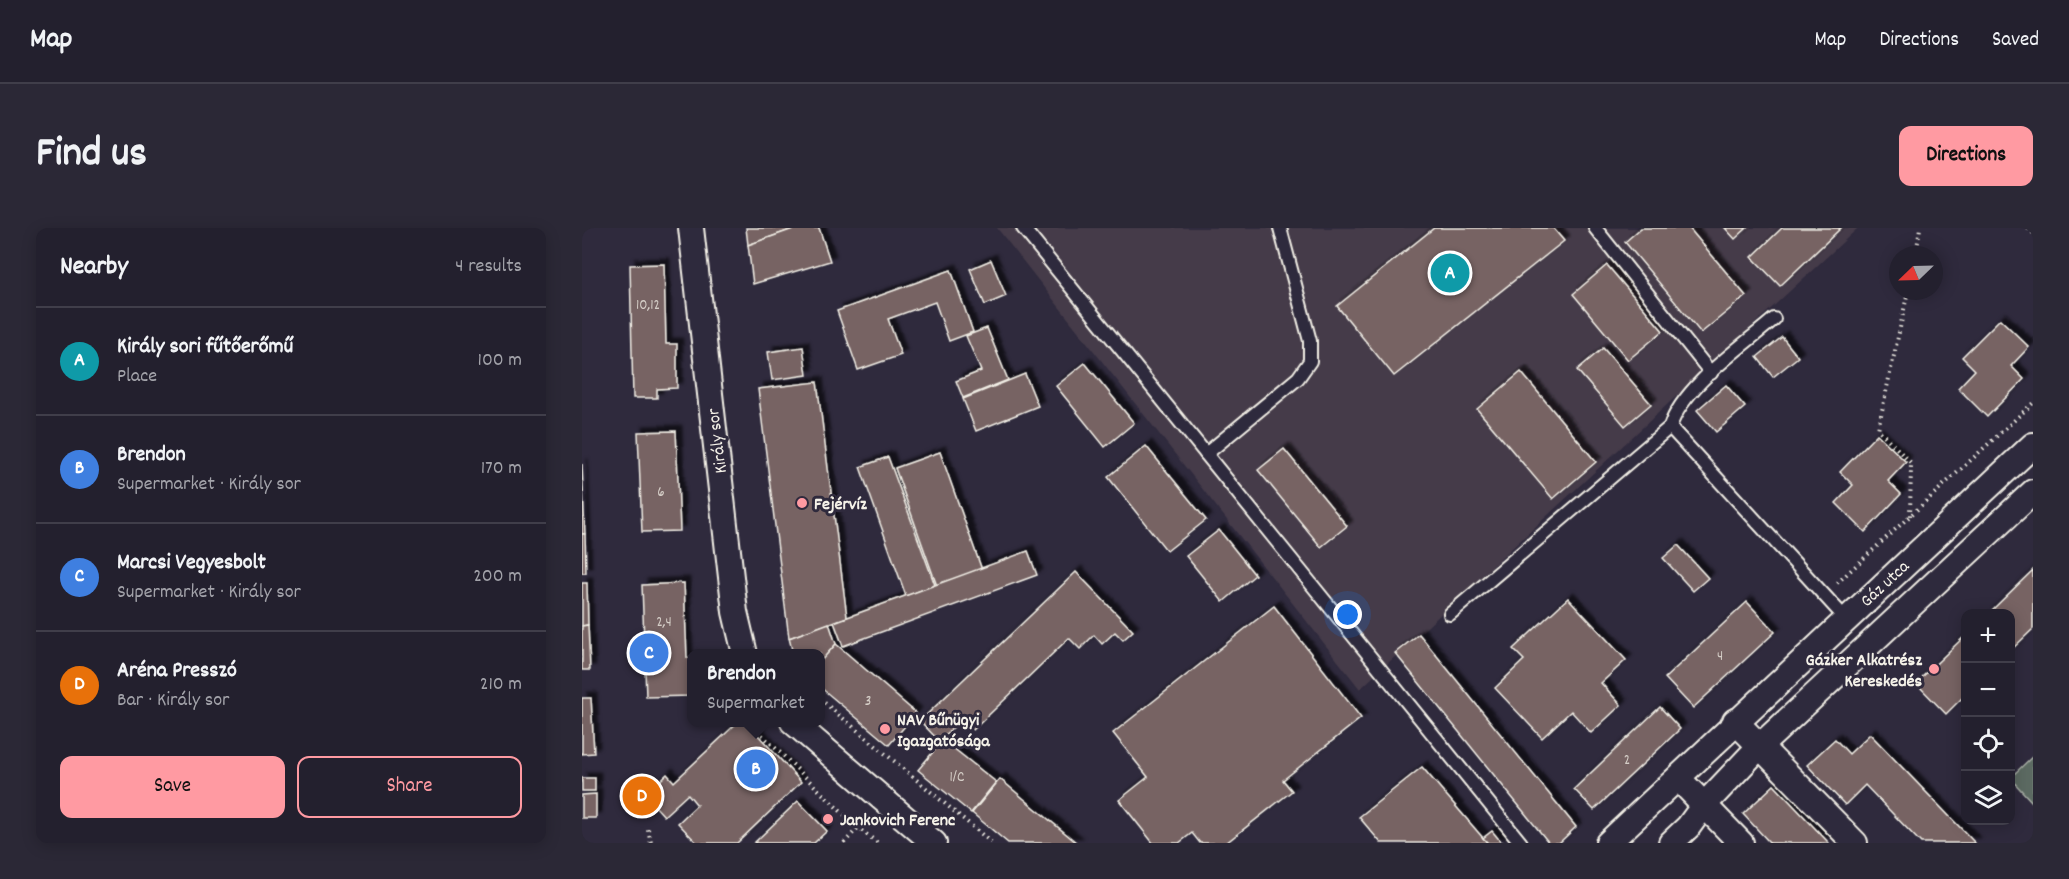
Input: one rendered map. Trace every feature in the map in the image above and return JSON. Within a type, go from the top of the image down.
[{"type":"street","name":"Király sor","points":[[691,228],[735,612],[745,649]]},
{"type":"street","name":"Gáz utca","points":[[1608,843],[1679,779],[1735,721],[2033,445]]},
{"type":"street","name":"Gáz utca","points":[[1671,843],[1760,746],[2033,492]]},
{"type":"street","points":[[1735,721],[1855,843]]},
{"type":"street","points":[[798,727],[934,843]]},
{"type":"street","points":[[1679,779],[1741,843]]},
{"type":"lane","points":[[1023,228],[1521,843]]},
{"type":"lane","points":[[1206,454],[1298,378],[1310,361],[1310,341],[1280,228]]},
{"type":"lane","points":[[1595,228],[1711,373]]},
{"type":"lane","points":[[1450,614],[1670,427],[1675,411],[1711,373],[1774,319]]},
{"type":"lane","points":[[1670,427],[1846,618]]},
{"type":"path","points":[[1917,246],[1920,228]]},
{"type":"path","points":[[2028,228],[2033,233]]},
{"type":"path","points":[[1906,300],[1878,429],[1911,463],[1910,518]]},
{"type":"path","points":[[1825,594],[2033,403]]},
{"type":"path","points":[[825,703],[992,843]]},
{"type":"path","points":[[762,735],[858,828],[878,843]]},
{"type":"path","points":[[844,843],[858,828]]},
{"type":"path","points":[[648,830],[651,843]]},
{"type":"shaded area","points":[[997,228],[1858,228],[1360,689]]},
{"type":"green space","points":[[2033,756],[2033,803],[2015,783],[2015,773]]},
{"type":"building","points":[[746,228],[796,228],[748,245]]},
{"type":"building","points":[[796,228],[819,228],[830,261],[753,284],[748,245]]},
{"type":"building","points":[[1434,228],[1553,228],[1564,241],[1394,376],[1337,306]]},
{"type":"building","points":[[1641,228],[1689,228],[1746,296],[1701,333],[1625,242]]},
{"type":"building","points":[[1725,228],[1747,228],[1735,239]]},
{"type":"building","points":[[1782,228],[1841,228],[1780,286],[1752,257]]},
{"type":"building","points":[[991,260],[1006,296],[985,305],[970,269]]},
{"type":"building","points":[[664,264],[666,344],[677,344],[677,388],[657,389],[657,398],[633,398],[630,265]]},
{"type":"building","points":[[1607,265],[1663,331],[1628,360],[1573,294]]},
{"type":"building","points":[[951,270],[973,332],[949,341],[935,302],[888,319],[901,355],[858,370],[837,311]]},
{"type":"building","points":[[2000,319],[2029,347],[2011,366],[2024,379],[1987,417],[1958,388],[1975,370],[1962,357]]},
{"type":"building","points":[[987,328],[1008,380],[963,398],[956,381],[981,371],[966,336]]},
{"type":"building","points":[[1782,337],[1798,357],[1773,377],[1757,357]]},
{"type":"building","points":[[803,347],[807,375],[772,380],[768,352]]},
{"type":"building","points":[[1603,348],[1651,404],[1625,426],[1577,370]]},
{"type":"building","points":[[1085,363],[1134,423],[1105,447],[1056,386]]},
{"type":"building","points":[[1521,372],[1596,462],[1553,499],[1477,409]]},
{"type":"building","points":[[1025,374],[1038,406],[976,431],[963,399]]},
{"type":"building","name":"Fejérvíz","points":[[817,382],[847,617],[789,638],[758,389]]},
{"type":"building","points":[[1726,385],[1745,407],[1716,432],[1697,410]]},
{"type":"building","points":[[676,431],[680,531],[642,532],[638,432]]},
{"type":"building","points":[[1877,434],[1906,462],[1888,481],[1901,494],[1865,532],[1836,503],[1853,485],[1840,472]]},
{"type":"building","points":[[1146,446],[1206,520],[1167,551],[1108,477]]},
{"type":"building","points":[[1284,449],[1347,526],[1321,547],[1258,470]]},
{"type":"building","points":[[940,452],[982,570],[937,586],[895,468]]},
{"type":"building","points":[[888,457],[935,585],[906,596],[860,467]]},
{"type":"building","points":[[582,464],[585,534],[582,534]]},
{"type":"building","points":[[1219,530],[1255,575],[1223,602],[1186,556]]},
{"type":"building","points":[[582,534],[585,534],[586,573],[582,573]]},
{"type":"building","points":[[1678,545],[1708,578],[1693,591],[1663,558]]},
{"type":"building","points":[[1028,551],[1037,575],[843,646],[834,622]]},
{"type":"building","points":[[2033,570],[2033,629],[2015,646],[2015,609],[1993,609]]},
{"type":"building","points":[[1076,572],[1133,631],[1123,640],[1115,632],[1102,644],[1094,635],[1080,649],[1069,638],[973,730],[962,719],[939,741],[920,721]]},
{"type":"building","points":[[582,583],[587,583],[588,625],[582,626]]},
{"type":"building","points":[[684,583],[687,696],[646,697],[642,585]]},
{"type":"building","points":[[1568,598],[1626,660],[1601,683],[1621,705],[1591,733],[1571,711],[1542,738],[1495,688],[1524,660],[1513,649]]},
{"type":"building","points":[[1747,602],[1775,632],[1693,708],[1665,678]]},
{"type":"building","points":[[1274,606],[1361,718],[1283,780],[1292,791],[1226,843],[1200,843],[1192,833],[1179,843],[1153,843],[1119,800],[1148,777],[1113,733]]},
{"type":"building","points":[[829,623],[836,644],[825,656],[825,649],[792,649],[789,638]]},
{"type":"building","points":[[588,625],[590,670],[582,670],[582,626]]},
{"type":"building","points":[[1419,634],[1576,827],[1559,843],[1549,843],[1395,653]]},
{"type":"building","points":[[1961,640],[1961,699],[1946,714],[1916,683]]},
{"type":"building","points":[[836,644],[916,713],[889,745],[825,691],[825,656]]},
{"type":"building","points":[[582,698],[591,698],[594,753],[582,754]]},
{"type":"building","points":[[1660,707],[1680,729],[1594,810],[1574,789]]},
{"type":"building","points":[[733,727],[751,727],[801,782],[737,843],[697,843],[678,823],[697,805],[688,794],[664,816],[645,795],[667,774],[674,782]]},
{"type":"building","points":[[1870,734],[1975,843],[1921,843],[1865,785],[1845,805],[1807,765],[1835,739],[1849,754]]},
{"type":"building","points":[[943,740],[996,782],[971,813],[918,770]]},
{"type":"building","points":[[1422,767],[1488,843],[1381,843],[1359,817]]},
{"type":"building","points":[[582,778],[595,778],[595,791],[582,791]]},
{"type":"building","points":[[1000,779],[1077,843],[1008,843],[972,813]]},
{"type":"building","points":[[1774,785],[1829,843],[1770,843],[1743,814]]},
{"type":"building","points":[[596,794],[596,818],[582,818],[582,795]]},
{"type":"building","points":[[798,801],[827,831],[814,843],[754,843]]},
{"type":"building","points":[[1492,831],[1502,843],[1488,843],[1483,838]]},
{"type":"place","name":"Király sori fűtőerőmű","points":[[1450,273]]},
{"type":"place","name":"Fejérvíz","points":[[802,503]]},
{"type":"place","name":"Marcsi Vegyesbolt","points":[[649,653]]},
{"type":"place","name":"Gázker Alkatrész Kereskedés","points":[[1934,669]]},
{"type":"place","name":"NAV Bűnügyi Igazgatósága","points":[[885,729]]},
{"type":"place","name":"Brendon","points":[[756,769]]},
{"type":"place","name":"Aréna Presszó","points":[[642,796]]},
{"type":"place","name":"Jankovich Ferenc","points":[[828,819]]}]
